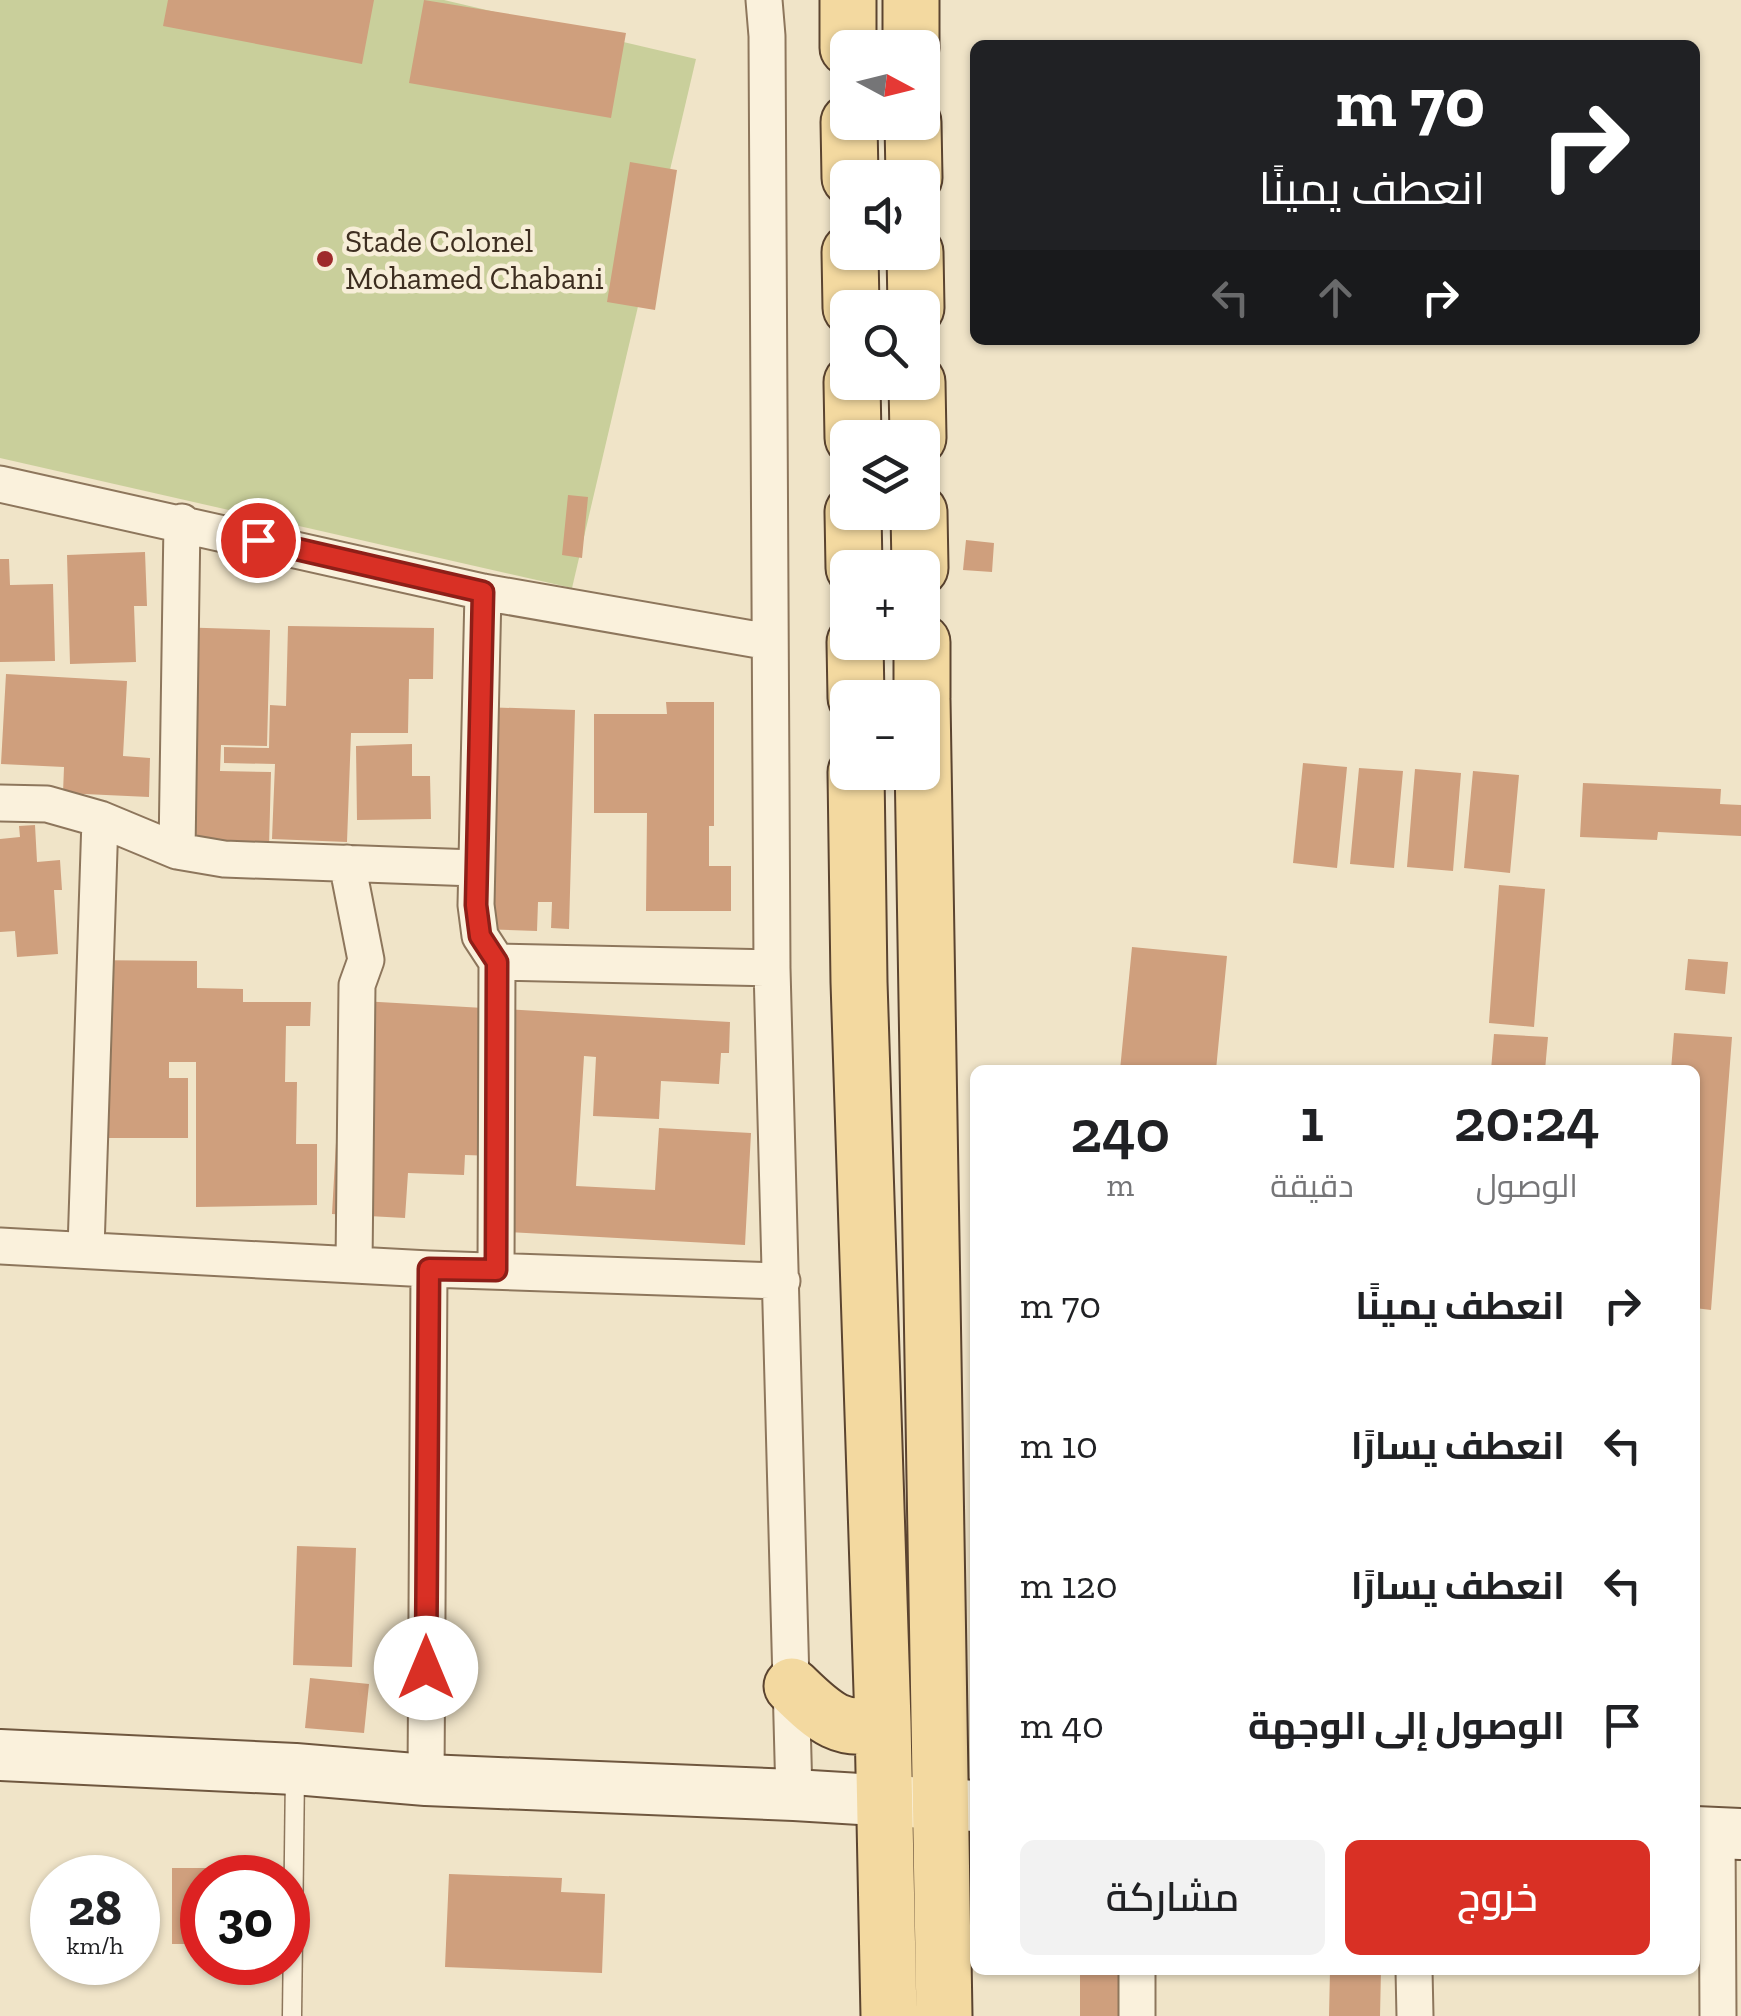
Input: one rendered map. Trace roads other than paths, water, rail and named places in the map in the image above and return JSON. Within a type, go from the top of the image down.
[{"type":"main road","points":[[848,0],[848,30]]},
{"type":"main road","points":[[910,0],[911,30]]},
{"type":"main road","points":[[856,790],[889,2016]]},
{"type":"main road","points":[[925,790],[958,1805],[954,1972]]},
{"type":"main road","points":[[792,1686],[816,1710],[838,1722],[865,1728],[883,1722]]},
{"type":"street","points":[[764,0],[772,968],[794,1795]]},
{"type":"street","points":[[0,484],[483,592],[770,642]]},
{"type":"street","points":[[178,851],[182,522]]},
{"type":"street","points":[[483,592],[476,868],[480,936],[497,962],[496,1270]]},
{"type":"street","points":[[0,803],[47,804],[100,819],[178,851],[224,859],[476,868]]},
{"type":"street","points":[[86,1249],[100,819]]},
{"type":"street","points":[[347,863],[366,960],[357,985],[354,1264]]},
{"type":"street","points":[[497,962],[772,968]]},
{"type":"street","points":[[0,1246],[429,1269],[782,1281]]},
{"type":"street","points":[[426,1780],[429,1269]]},
{"type":"street","points":[[0,1755],[958,1805]]},
{"type":"street","points":[[1718,1833],[1718,2016]]},
{"type":"street","points":[[1137,1975],[1137,2016]]},
{"type":"street","points":[[1414,1975],[1415,2016]]},
{"type":"lane","points":[[292,2016],[295,1769]]},
{"type":"place","name":"Stade Colonel Mohamed Chabani","points":[[325,259]]}]
